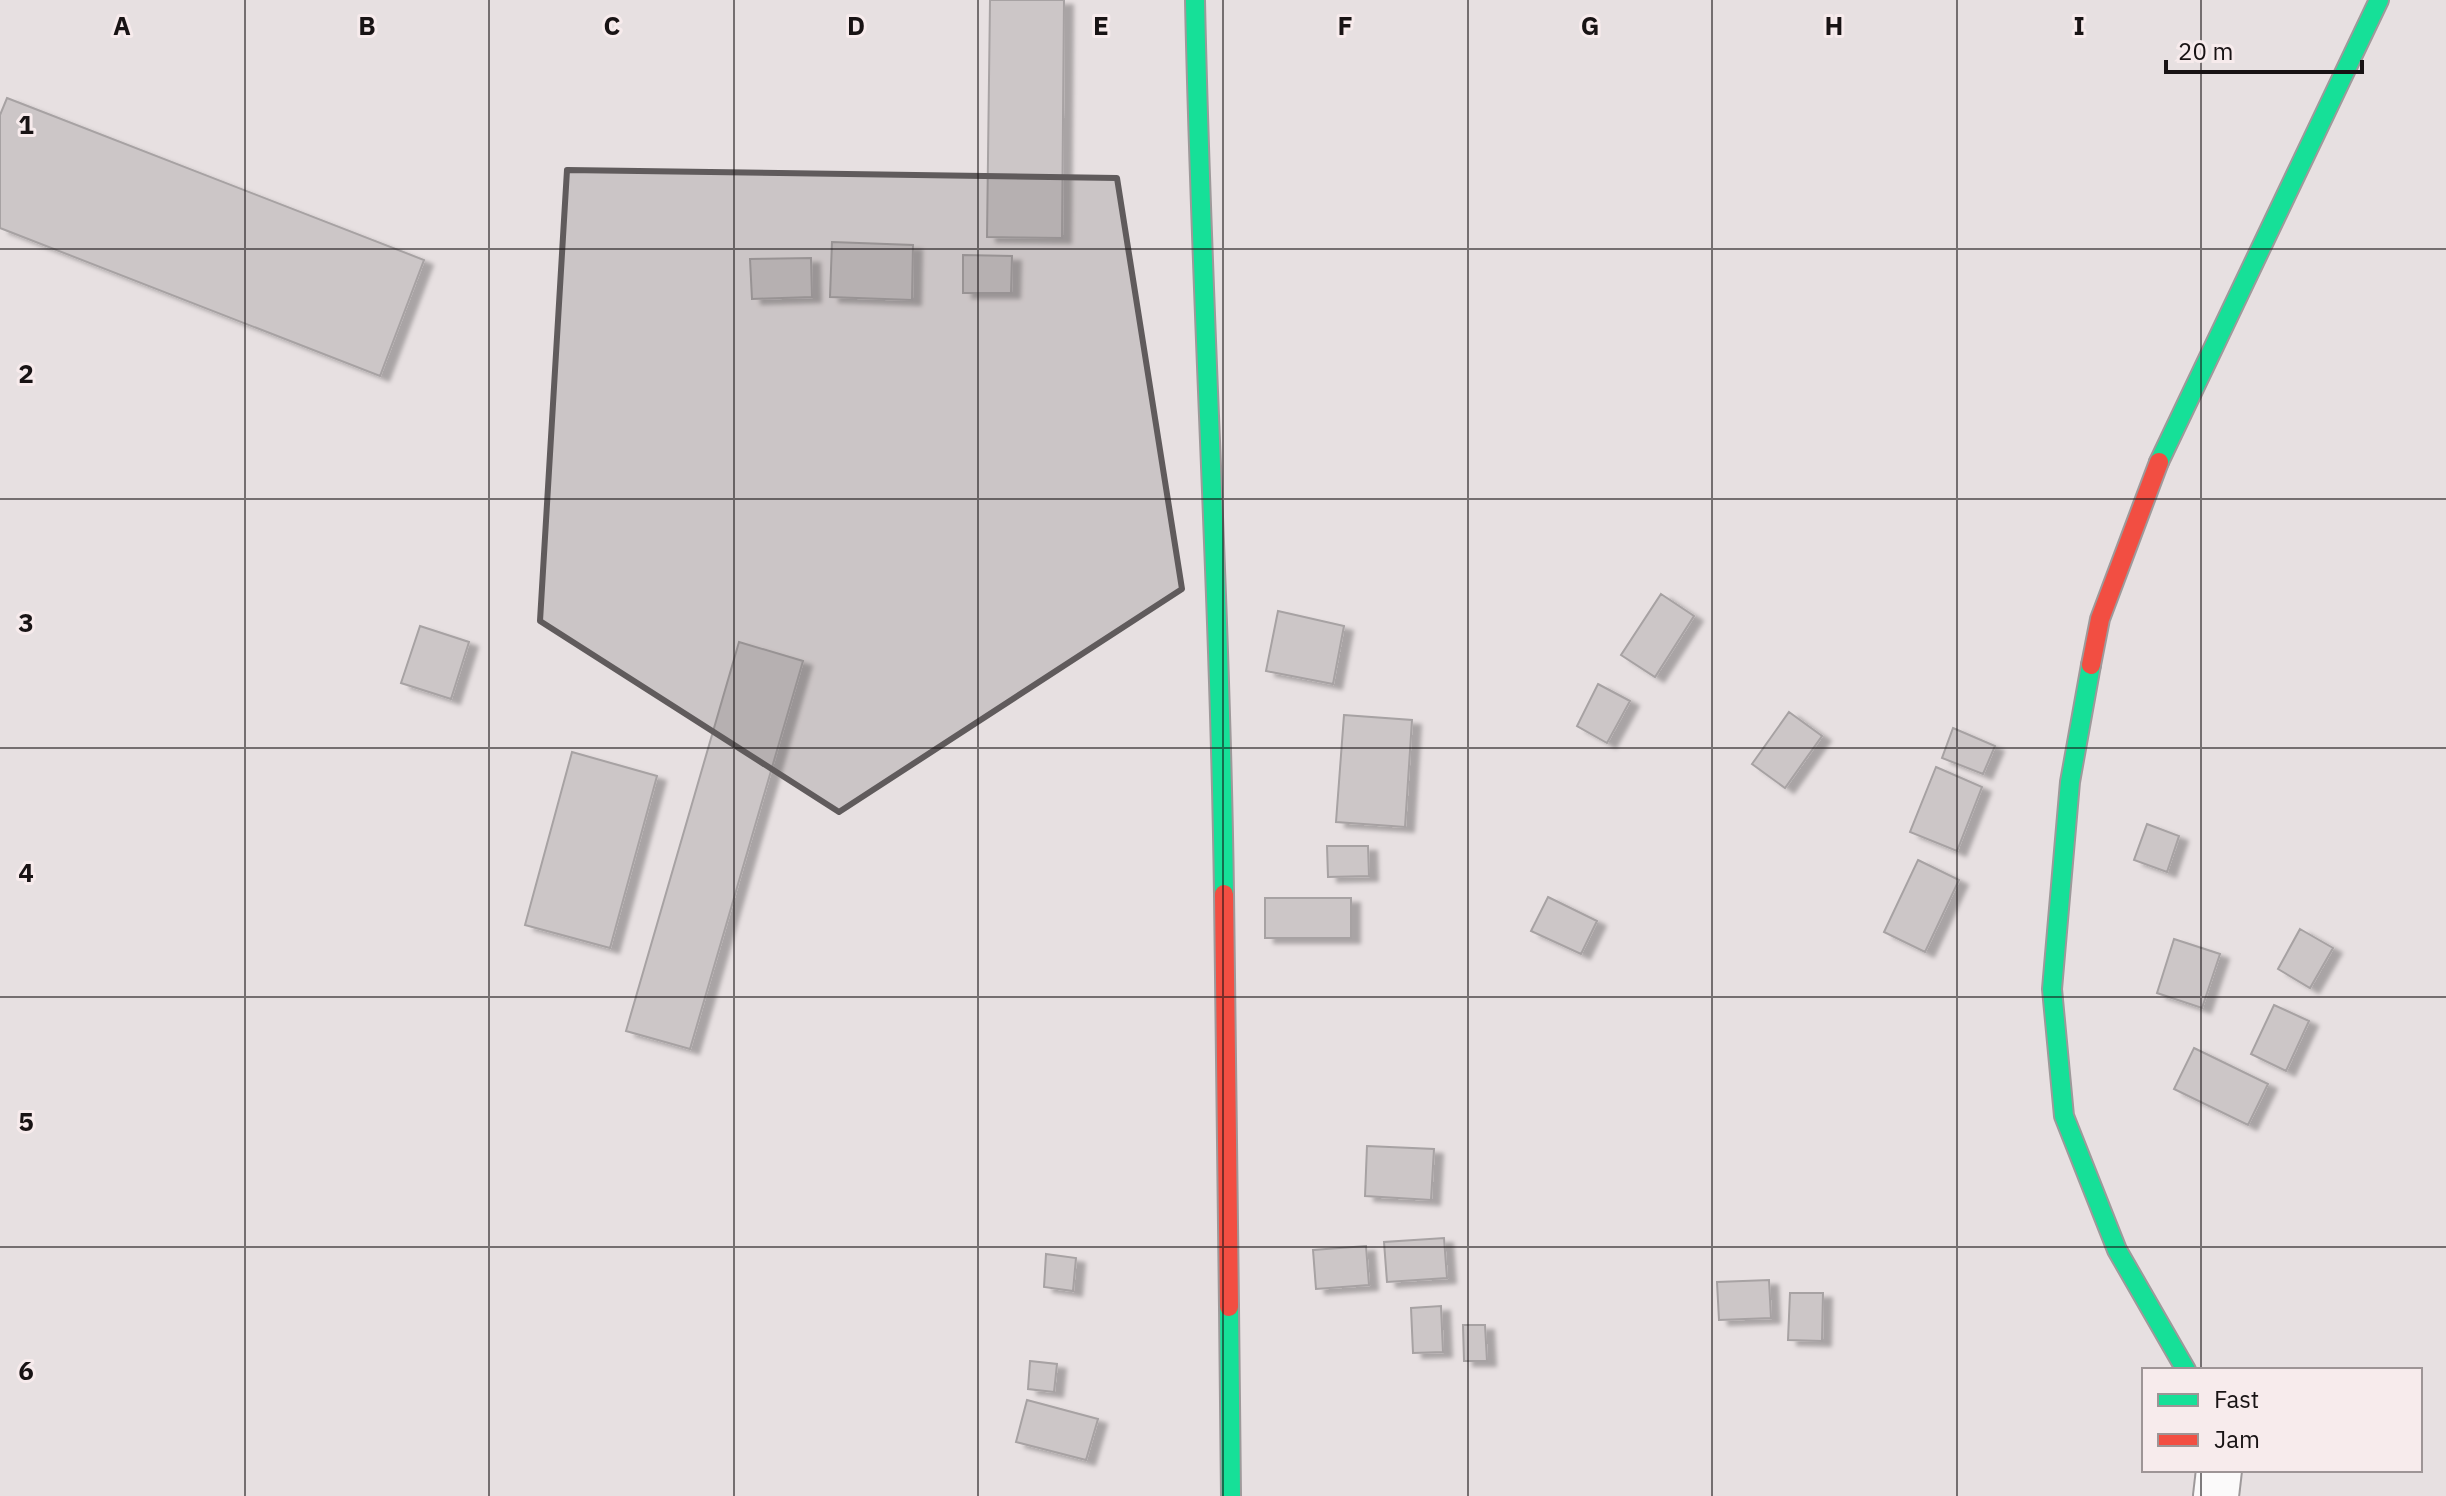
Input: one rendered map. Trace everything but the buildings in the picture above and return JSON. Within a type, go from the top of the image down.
[{"type":"street","points":[[1195,0],[1199,215],[1221,668],[1231,1496]]},
{"type":"street","points":[[2185,1368],[2117,1250],[2064,1116],[2052,989],[2070,782],[2100,619],[2145,491],[2379,0]]},
{"type":"street","points":[[2216,1496],[2219,1472]]},
{"type":"highlighted area","points":[[567,170],[1117,178],[1182,589],[839,812],[540,621]]},
{"type":"traffic: fast","points":[[1195,0],[1224,894]]},
{"type":"traffic: fast","points":[[2159,462],[2379,0]]},
{"type":"traffic: fast","points":[[2091,665],[2070,782],[2052,989],[2064,1116],[2117,1250],[2185,1368]]},
{"type":"traffic: fast","points":[[1229,1307],[1231,1496]]},
{"type":"traffic: jam","points":[[2091,665],[2100,619],[2159,462]]},
{"type":"traffic: jam","points":[[1224,894],[1229,1307]]}]
